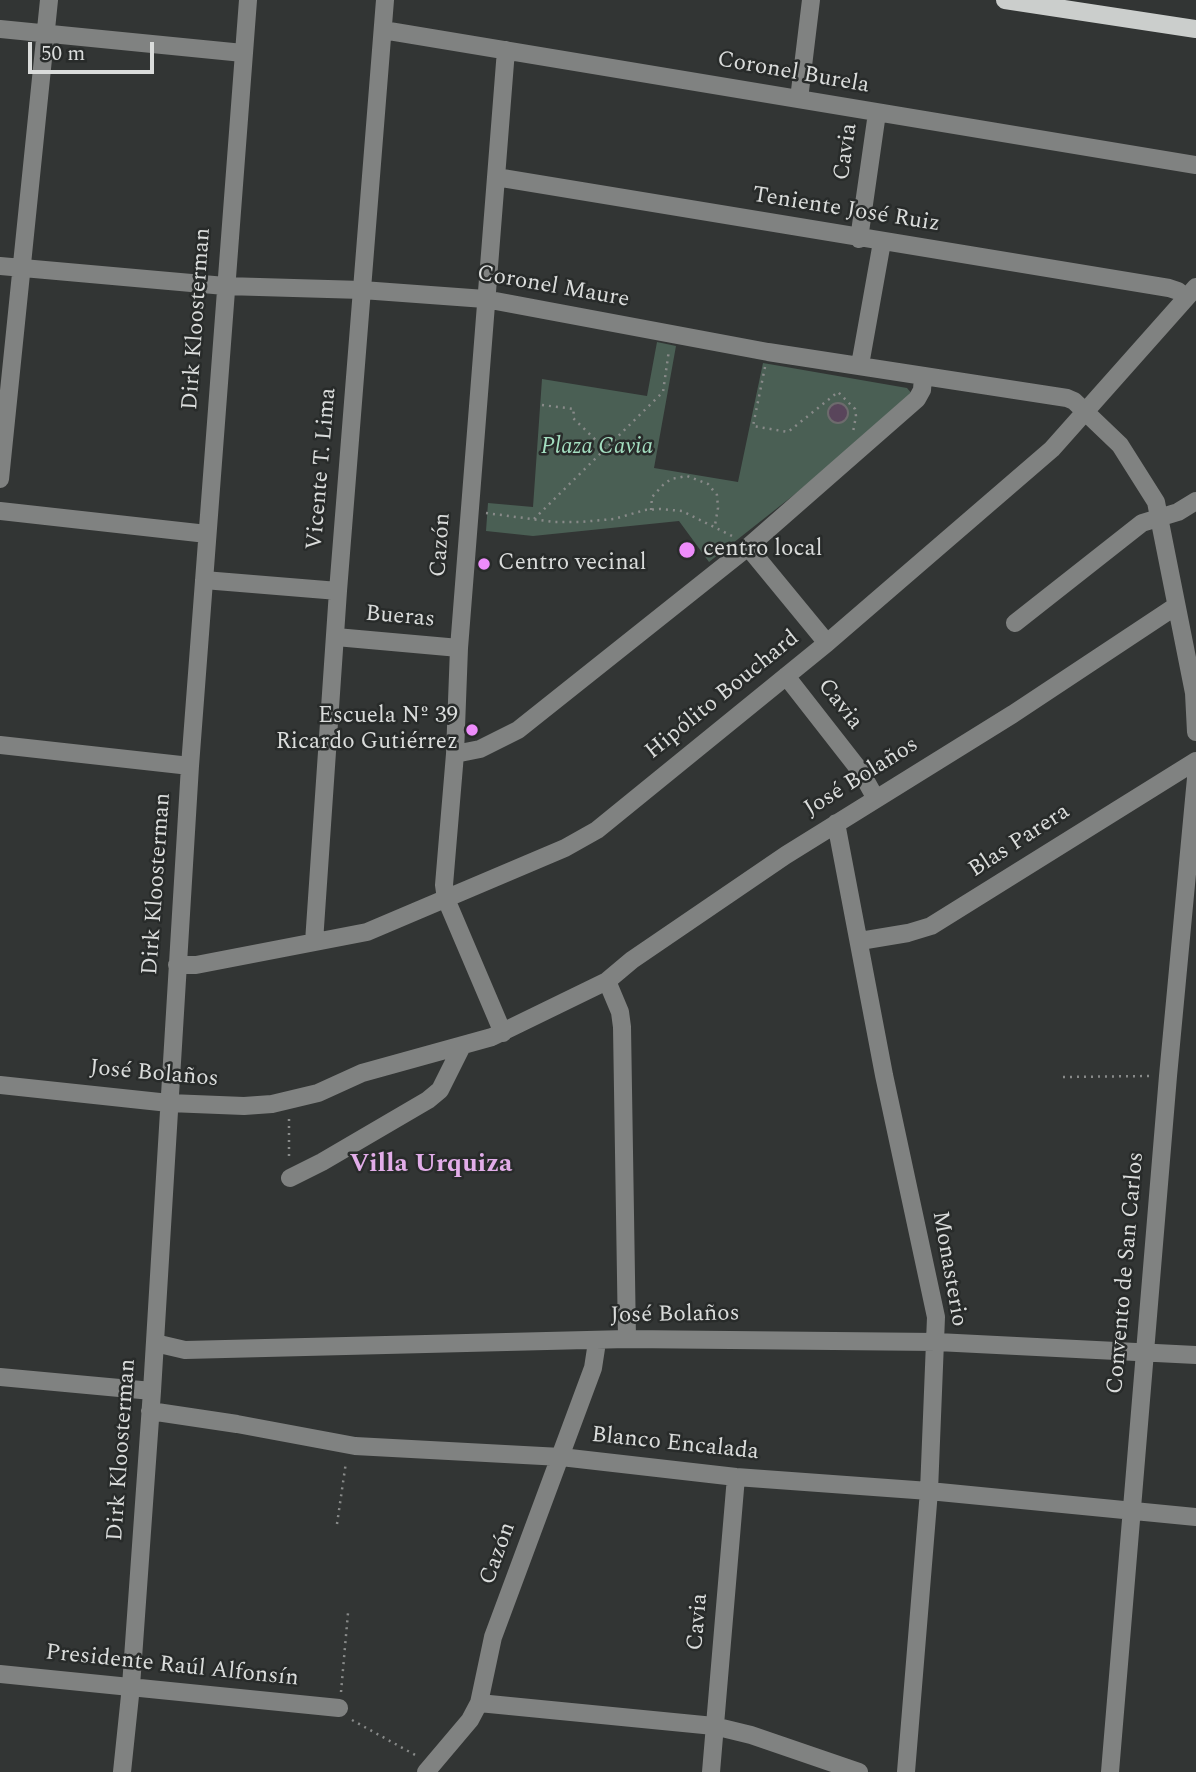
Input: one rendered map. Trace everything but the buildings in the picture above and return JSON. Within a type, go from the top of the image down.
[{"type":"main road","points":[[1005,0],[1196,29]]},
{"type":"street","points":[[0,478],[49,0]]},
{"type":"street","name":"Dirk Kloosterman","points":[[122,1772],[131,1686],[152,1391],[190,766],[248,0]]},
{"type":"street","name":"Vicente T. Lima","points":[[314,942],[338,591],[385,0]]},
{"type":"street","points":[[799,99],[811,0]]},
{"type":"street","points":[[0,29],[243,52]]},
{"type":"street","name":"Coronel Burela","points":[[383,30],[1196,165]]},
{"type":"street","name":"Cazón","points":[[503,1033],[446,899],[444,885],[455,754],[459,648],[469,511],[506,50]]},
{"type":"street","name":"Cavia","points":[[859,239],[877,113]]},
{"type":"street","name":"Teniente José Ruiz","points":[[496,177],[1191,292]]},
{"type":"street","points":[[860,365],[882,242]]},
{"type":"street","name":"Coronel Maure","points":[[0,266],[225,286],[362,290],[485,299],[768,352],[1059,396],[1074,401],[1087,413]]},
{"type":"street","name":"Hipólito Bouchard","points":[[177,965],[195,965],[367,932],[565,848],[597,830],[827,643],[1052,449],[1087,413],[1191,292]]},
{"type":"street","points":[[455,754],[480,749],[519,730],[748,547],[917,399],[922,390],[923,376]]},
{"type":"street","points":[[1087,413],[1119,445],[1156,502],[1194,693],[1196,732]]},
{"type":"street","points":[[1015,623],[1142,523],[1178,512],[1196,501]]},
{"type":"street","points":[[0,511],[207,534]]},
{"type":"street","name":"Cavia","points":[[748,547],[827,643]]},
{"type":"street","name":"Bueras","points":[[204,580],[338,591]]},
{"type":"street","name":"José Bolaños","points":[[0,1085],[169,1103],[244,1106],[289,1102],[318,1093],[362,1073],[503,1033],[607,981],[632,960],[745,882],[1035,699],[1175,606]]},
{"type":"street","name":"Bueras","points":[[336,637],[459,648]]},
{"type":"street","name":"Cavia","points":[[786,676],[861,772],[876,799]]},
{"type":"street","points":[[0,745],[190,766]]},
{"type":"street","name":"Blas Parera","points":[[860,941],[931,926],[1196,761]]},
{"type":"street","name":"Convento de San Carlos","points":[[1110,1772],[1144,1353],[1196,778]]},
{"type":"street","name":"Monasterio","points":[[836,824],[884,1075],[936,1317],[929,1491],[906,1772]]},
{"type":"street","points":[[607,981],[620,1012],[622,1027],[627,1339]]},
{"type":"street","points":[[290,1178],[428,1100],[440,1090],[463,1046]]},
{"type":"street","name":"José Bolaños","points":[[155,1343],[186,1350],[597,1342],[627,1339],[937,1342],[1196,1355]]},
{"type":"street","name":"Cazón","points":[[429,1768],[470,1720],[479,1703],[493,1637],[593,1368],[597,1342]]},
{"type":"street","points":[[0,1377],[152,1391]]},
{"type":"street","name":"Blanco Encalada","points":[[150,1412],[237,1424],[349,1445],[561,1457],[736,1477],[929,1491],[1196,1517]]},
{"type":"street","name":"Cavia","points":[[711,1772],[736,1477]]},
{"type":"street","name":"Presidente Raúl Alfonsín","points":[[0,1674],[339,1708]]},
{"type":"street","points":[[479,1703],[715,1726],[751,1735],[859,1772]]},
{"type":"path","points":[[534,519],[663,392],[671,333]]},
{"type":"path","points":[[768,352],[753,426],[789,432],[838,392],[855,409],[852,439],[845,453],[851,458]]},
{"type":"path","points":[[542,405],[574,409],[573,418],[605,449]]},
{"type":"path","points":[[651,509],[652,497],[663,485],[671,479],[687,476],[708,484],[717,495],[715,526]]},
{"type":"path","points":[[469,511],[580,522],[614,519],[651,509],[682,511],[715,526],[748,547]]},
{"type":"path","points":[[1063,1077],[1168,1076]]},
{"type":"path","points":[[289,1102],[290,1178]]},
{"type":"path","points":[[337,1524],[349,1445]]},
{"type":"path","points":[[348,1613],[339,1708],[344,1716],[429,1768]]},
{"type":"green space","name":"Plaza Cavia","points":[[657,342],[676,346],[654,468],[738,482],[763,363],[907,388],[913,395],[909,404],[709,562],[679,521],[533,536],[486,531],[488,503],[533,507],[542,379],[647,396]]},
{"type":"place","name":"centro local","points":[[687,550]]},
{"type":"place","name":"Centro vecinal","points":[[484,564]]},
{"type":"place","name":"Escuela Nº 39 Ricardo Gutiérrez","points":[[472,730]]},
{"type":"district","name":"Villa Urquiza","points":[[431,1166]]}]
